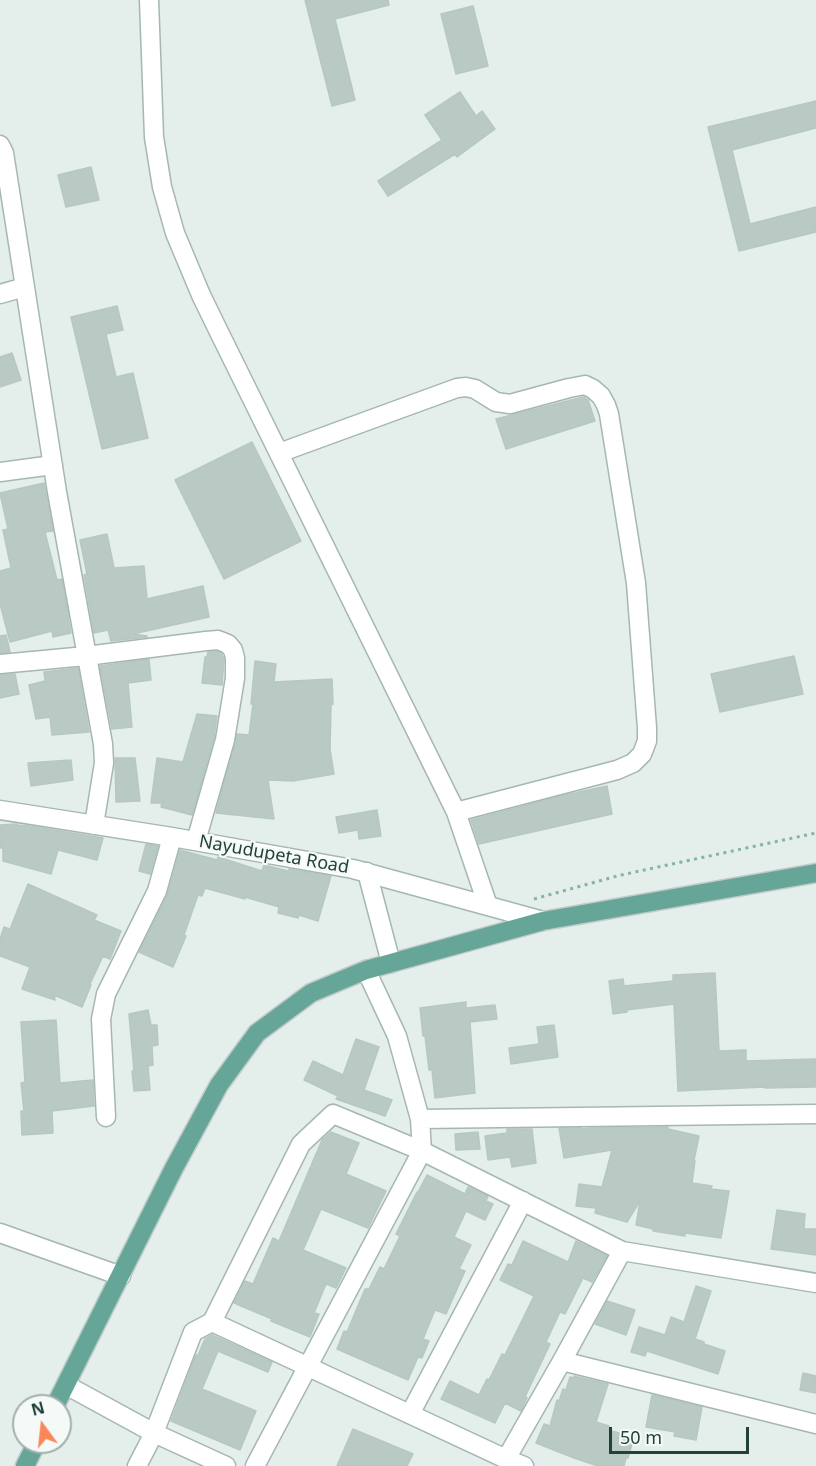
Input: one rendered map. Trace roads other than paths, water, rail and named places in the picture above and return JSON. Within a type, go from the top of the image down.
[{"type":"main road","points":[[61,1394],[174,1168],[219,1084],[257,1033],[311,993],[366,970],[543,921],[816,873]]},
{"type":"street","points":[[149,0],[154,137],[162,187],[175,233],[201,295],[456,812],[488,906]]},
{"type":"street","points":[[0,145],[4,153],[53,465],[103,744],[104,763],[94,825]]},
{"type":"street","points":[[0,294],[25,287]]},
{"type":"street","points":[[279,453],[457,388],[475,389],[496,402],[510,404],[569,387],[585,386],[601,396],[606,405],[636,583],[647,741],[642,754],[633,763],[617,770],[456,812]]},
{"type":"street","points":[[0,472],[53,465]]},
{"type":"street","points":[[0,664],[206,641],[218,640],[228,644],[235,658],[235,678],[225,740],[196,841]]},
{"type":"street","name":"Nayudupeta Road","points":[[0,810],[353,869],[543,921]]},
{"type":"street","points":[[106,1117],[101,1019],[106,994],[157,891],[172,837]]},
{"type":"street","points":[[367,873],[391,963]]},
{"type":"street","points":[[255,1466],[422,1151],[420,1119],[397,1036],[366,970]]},
{"type":"street","points":[[137,1466],[154,1433],[193,1332],[212,1322],[301,1144],[333,1114],[422,1151],[622,1251],[816,1283]]},
{"type":"street","points":[[420,1119],[816,1114]]},
{"type":"street","points":[[410,1414],[522,1201]]},
{"type":"street","points":[[0,1233],[121,1276]]},
{"type":"street","points":[[506,1459],[622,1251]]},
{"type":"street","points":[[212,1322],[524,1466]]},
{"type":"street","points":[[562,1361],[816,1424]]},
{"type":"street","points":[[66,1385],[154,1433],[226,1466]]}]
